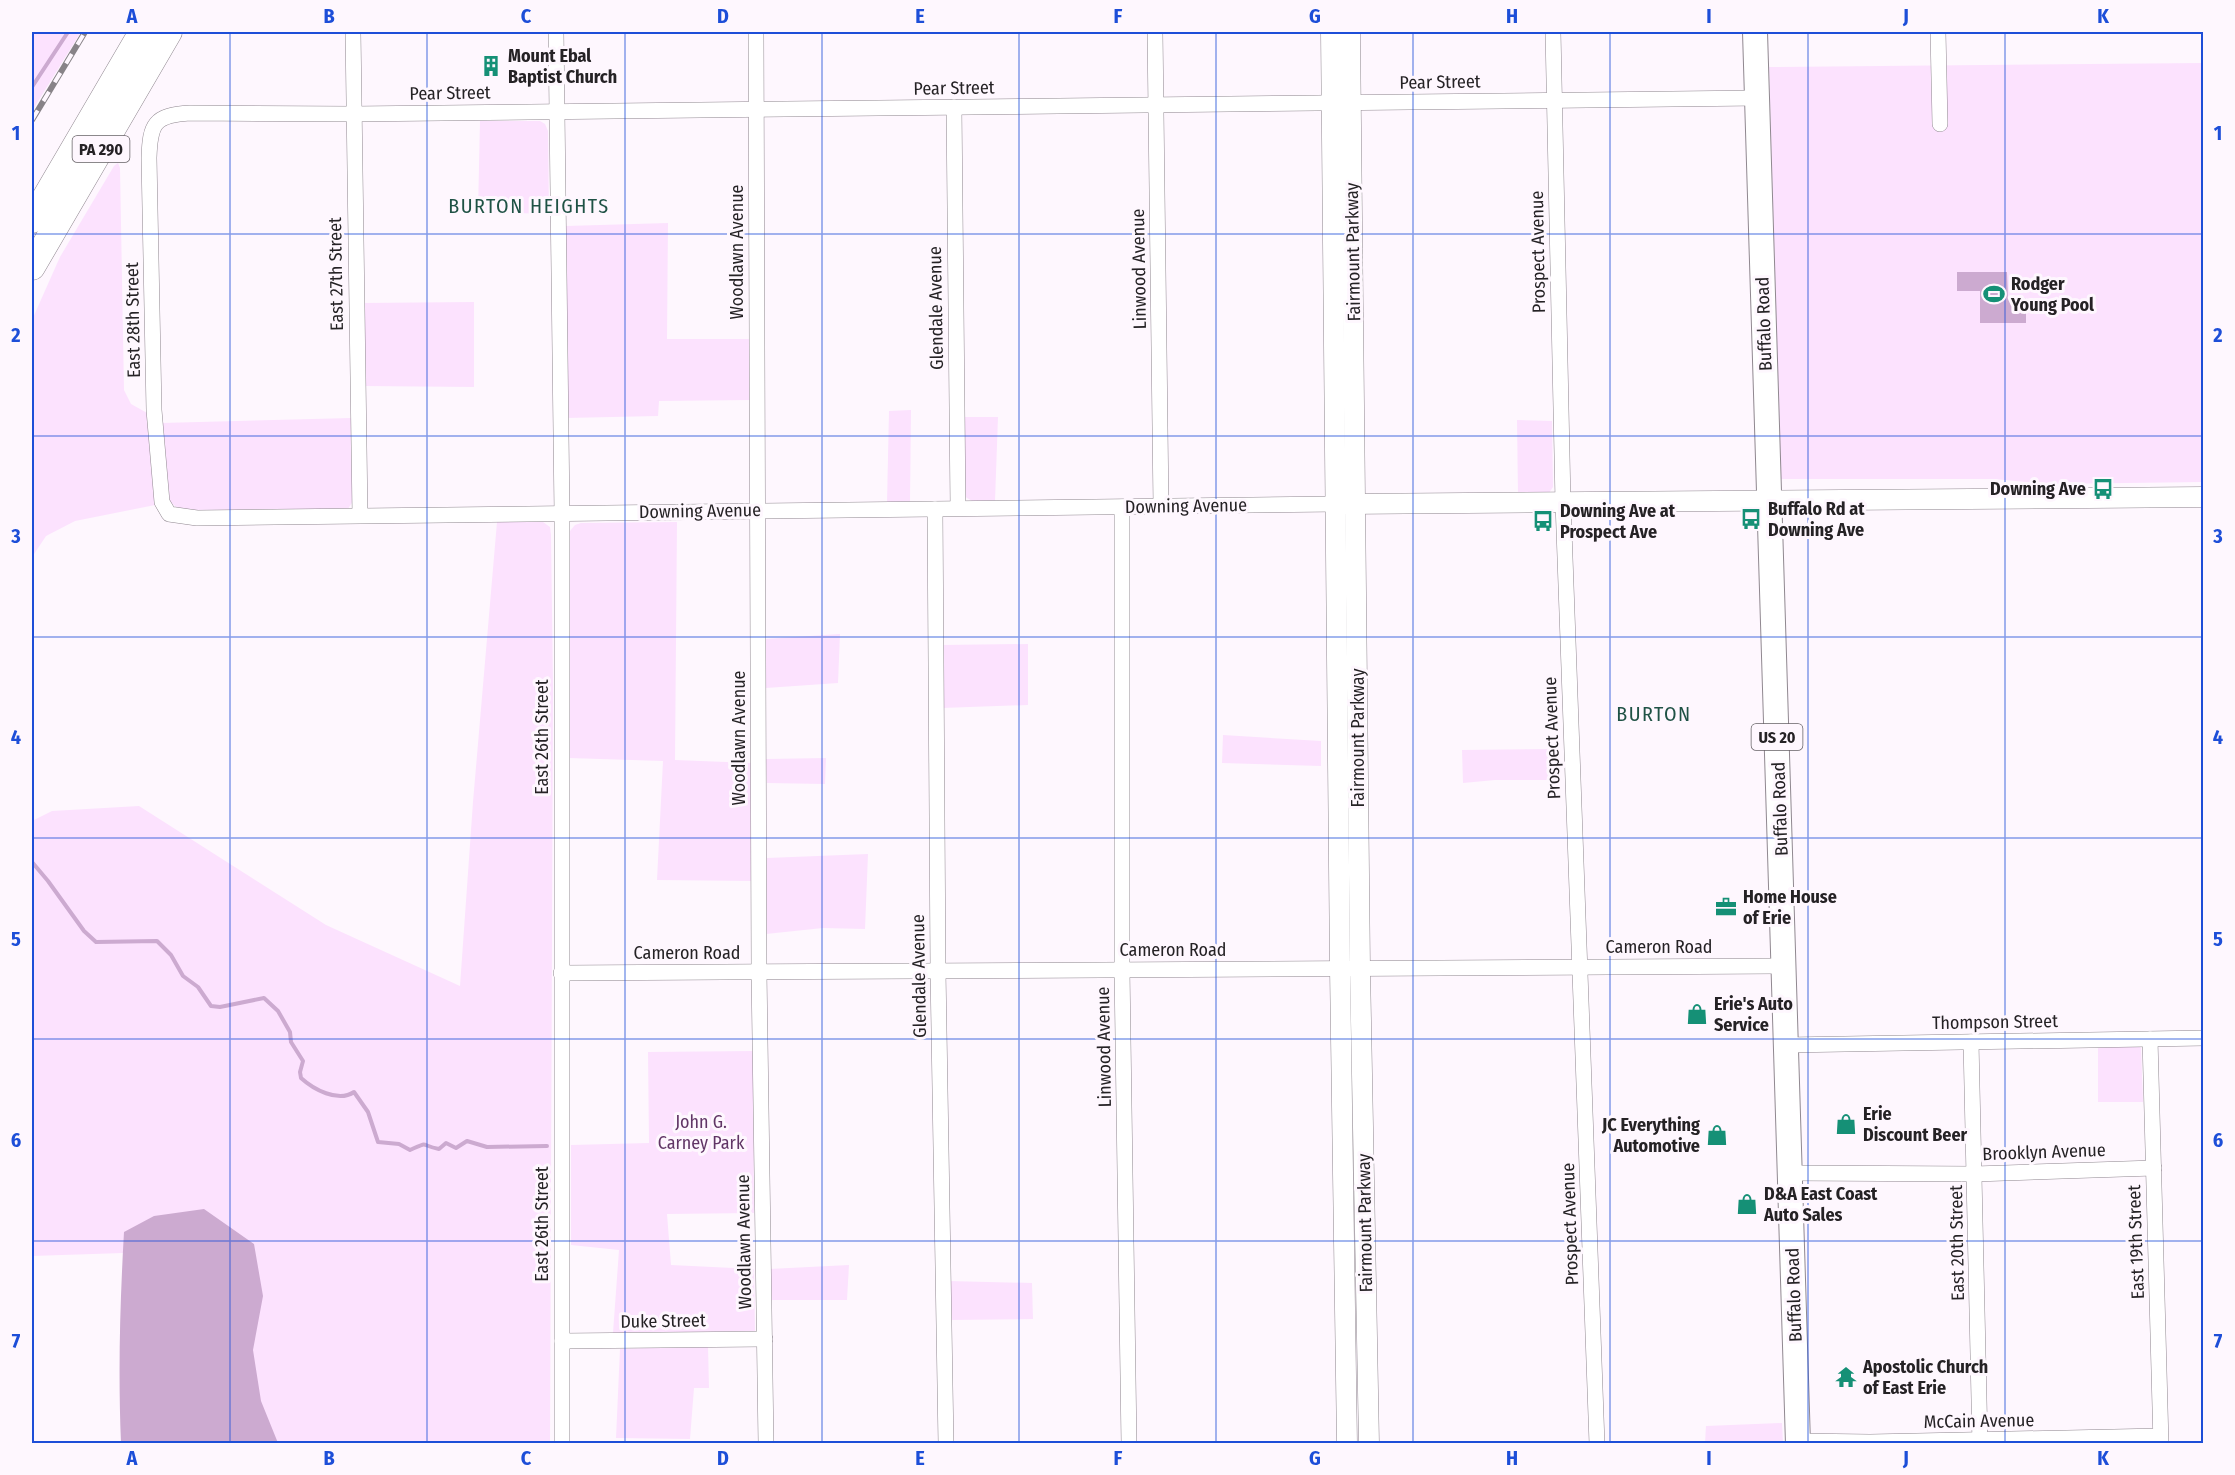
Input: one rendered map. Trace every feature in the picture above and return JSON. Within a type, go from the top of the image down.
[{"type":"highway","name":"PA 290","points":[[32,220],[142,32]]},
{"type":"highway","name":"PA 290","points":[[32,267],[169,32]]},
{"type":"main road","name":"Buffalo Road","points":[[1755,32],[1798,1442]]},
{"type":"street","name":"East 27th Street","points":[[353,32],[360,515]]},
{"type":"street","name":"East 26th Street","points":[[556,32],[562,513],[562,1443]]},
{"type":"street","name":"Woodlawn Avenue","points":[[756,32],[759,972],[766,1443]]},
{"type":"street","name":"Linwood Avenue","points":[[1155,32],[1161,506]]},
{"type":"street","name":"Fairmount Parkway","points":[[1331,32],[1341,103],[1356,504],[1360,968],[1369,1443]]},
{"type":"street","name":"Fairmount Parkway","points":[[1347,1443],[1336,504],[1341,103],[1350,32]]},
{"type":"street","name":"Prospect Avenue","points":[[1553,32],[1563,502],[1597,1443]]},
{"type":"street","points":[[1938,32],[1940,124]]},
{"type":"street","name":"Pear Street","points":[[154,123],[173,114],[190,113],[353,114],[1757,98]]},
{"type":"street","name":"Glendale Avenue","points":[[954,107],[958,508]]},
{"type":"street","name":"East 28th Street","points":[[154,123],[149,158],[154,410],[162,502],[169,514]]},
{"type":"street","name":"Downing Avenue","points":[[169,514],[197,518],[1770,499],[2204,497]]},
{"type":"street","name":"Linwood Avenue","points":[[1122,507],[1122,970],[1129,1443]]},
{"type":"street","name":"Glendale Avenue","points":[[935,509],[938,971],[946,1443]]},
{"type":"street","name":"Cameron Road","points":[[561,973],[1784,966]]},
{"type":"street","name":"Thompson Street","points":[[1787,1045],[2204,1038]]},
{"type":"street","name":"East 19th Street","points":[[2150,1039],[2161,1440]]},
{"type":"street","name":"East 20th Street","points":[[1971,1042],[1980,1442]]},
{"type":"street","name":"Brooklyn Avenue","points":[[1791,1173],[1975,1174],[2154,1168]]},
{"type":"street","name":"Duke Street","points":[[562,1341],[765,1339]]},
{"type":"street","name":"McCain Avenue","points":[[1798,1442],[2161,1440]]},
{"type":"green space","points":[[32,32],[81,32],[32,111]]},
{"type":"green space","points":[[2203,63],[2203,482],[2049,484],[1994,479],[1781,479],[1769,67]]},
{"type":"green space","points":[[480,121],[540,121],[545,124],[548,131],[549,214],[478,212]]},
{"type":"green space","points":[[118,163],[120,168],[124,390],[131,404],[149,414],[155,505],[75,521],[46,536],[32,557],[32,320],[60,257],[114,166]]},
{"type":"green space","points":[[668,223],[667,339],[750,339],[751,400],[659,401],[658,416],[566,418],[566,226]]},
{"type":"green space","points":[[474,302],[474,387],[363,386],[362,303]]},
{"type":"green space","points":[[911,410],[910,502],[887,503],[889,411]]},
{"type":"green space","points":[[963,417],[998,417],[995,501],[972,501],[964,496]]},
{"type":"green space","points":[[351,418],[353,501],[348,509],[180,510],[169,501],[161,423]]},
{"type":"green space","points":[[1517,420],[1552,421],[1553,487],[1549,493],[1518,495]]},
{"type":"green space","points":[[497,522],[543,522],[550,527],[551,535],[553,687],[550,1443],[124,1443],[123,1253],[32,1256],[32,821],[52,811],[139,806],[326,925],[460,986]]},
{"type":"green space","points":[[677,522],[675,760],[752,763],[752,881],[657,880],[663,761],[569,758],[570,531],[575,525],[581,523]]},
{"type":"green space","points":[[840,634],[838,683],[766,688],[765,639]]},
{"type":"green space","points":[[1028,644],[1028,705],[942,708],[941,645]]},
{"type":"green space","points":[[1223,735],[1321,741],[1321,766],[1222,763]]},
{"type":"green space","points":[[1554,749],[1557,780],[1495,780],[1463,783],[1462,750]]},
{"type":"green space","points":[[826,758],[825,784],[767,783],[766,759]]},
{"type":"green space","points":[[868,854],[865,929],[823,928],[766,934],[767,858]]},
{"type":"green space","points":[[2098,1046],[2139,1046],[2141,1048],[2143,1102],[2098,1102]]},
{"type":"green space","name":"John G. Carney Park","points":[[753,1051],[754,1213],[667,1214],[671,1265],[754,1269],[755,1331],[613,1333],[619,1250],[571,1245],[571,1145],[649,1143],[648,1052]]},
{"type":"green space","points":[[849,1265],[847,1300],[770,1300],[769,1269]]},
{"type":"green space","points":[[948,1281],[1032,1283],[1033,1319],[949,1320]]},
{"type":"green space","points":[[708,1346],[709,1388],[694,1388],[690,1439],[616,1438],[620,1349]]},
{"type":"green space","points":[[1782,1423],[1783,1443],[1705,1443],[1706,1426]]},
{"type":"shaded area","name":"Rodger Young Pool","points":[[1957,272],[2007,272],[2008,298],[2026,298],[2026,323],[1980,323],[1980,291],[1957,291]]},
{"type":"shaded area","points":[[204,1209],[254,1244],[263,1296],[253,1350],[261,1401],[278,1443],[121,1443],[120,1338],[124,1232],[154,1216]]},
{"type":"waterway","points":[[32,87],[68,32]]},
{"type":"waterway","points":[[32,862],[84,931],[96,942],[157,941],[171,955],[183,976],[198,987],[211,1006],[220,1007],[264,998],[278,1011],[290,1032],[291,1042],[303,1061],[301,1078],[319,1090],[333,1095],[341,1096],[354,1092],[368,1112],[378,1142],[399,1144],[410,1150],[423,1145],[439,1149],[446,1143],[456,1148],[467,1141],[487,1147],[547,1146]]},
{"type":"railway","points":[[32,120],[85,32]]},
{"type":"place","name":"Mount Ebal Baptist Church","points":[[491,66]]},
{"type":"place","name":"Rodger Young Pool","points":[[1994,294]]},
{"type":"place","name":"Downing Ave","points":[[2103,489]]},
{"type":"place","name":"Buffalo Rd at Downing Ave","points":[[1751,519]]},
{"type":"place","name":"Downing Ave at Prospect Ave","points":[[1543,521]]},
{"type":"place","name":"Home House of Erie","points":[[1726,907]]},
{"type":"place","name":"Erie's Auto Service","points":[[1697,1014]]},
{"type":"place","name":"Erie Discount Beer","points":[[1846,1124]]},
{"type":"place","name":"JC Everything Automotive","points":[[1717,1135]]},
{"type":"place","name":"D&A East Coast Auto Sales","points":[[1747,1204]]},
{"type":"place","name":"Apostolic Church of East Erie","points":[[1846,1377]]},
{"type":"district","name":"BURTON HEIGHTS","points":[[529,206]]},
{"type":"district","name":"BURTON","points":[[1654,714]]}]
